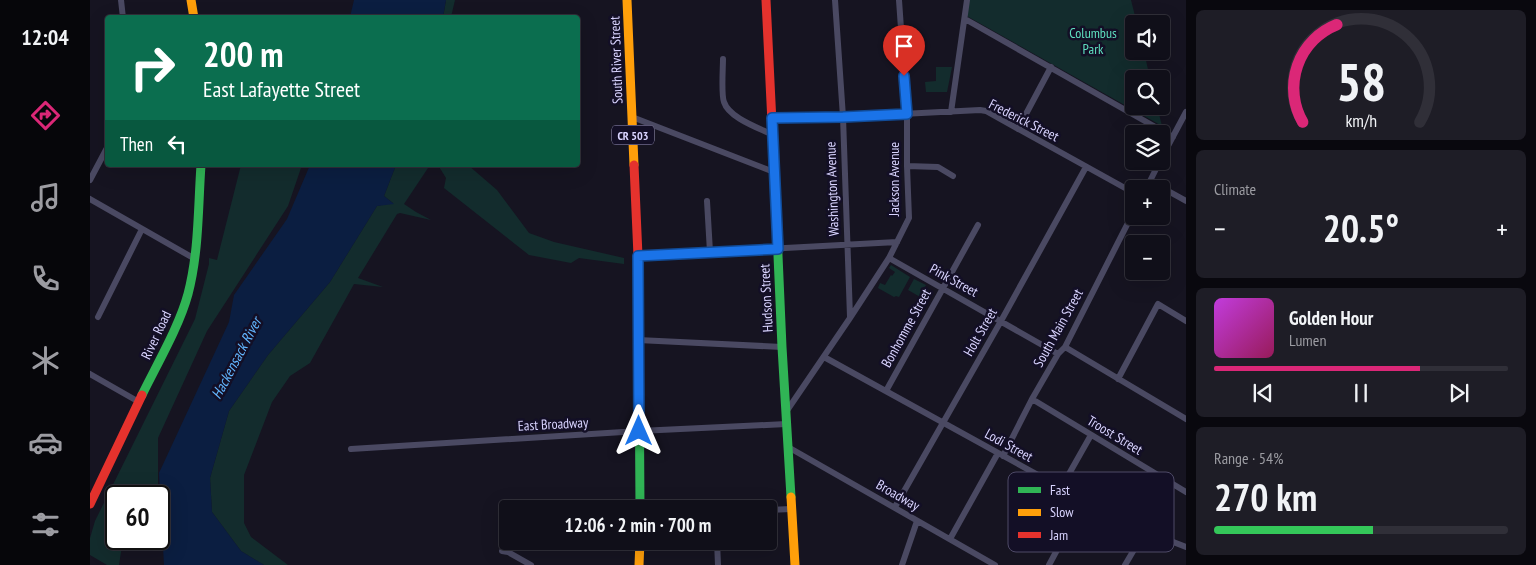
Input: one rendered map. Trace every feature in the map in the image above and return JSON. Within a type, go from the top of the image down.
[{"type":"main road","points":[[191,0],[194,15]]},
{"type":"main road","name":"South River Street","points":[[627,0],[638,256],[640,500]]},
{"type":"main road","name":"Hudson Street","points":[[766,0],[782,347],[795,565]]},
{"type":"main road","name":"River Road","points":[[90,504],[182,312],[192,280],[195,259],[201,167]]},
{"type":"main road","points":[[639,565],[640,550]]},
{"type":"street","points":[[121,0],[123,15]]},
{"type":"street","name":"Washington Avenue","points":[[835,0],[843,117],[850,318]]},
{"type":"street","name":"Jackson Avenue","points":[[786,413],[888,258],[909,218],[907,114],[899,0]]},
{"type":"street","points":[[951,112],[967,0]]},
{"type":"street","points":[[965,19],[1173,136]]},
{"type":"street","points":[[723,58],[724,102],[728,109],[738,118],[772,135]]},
{"type":"street","points":[[1018,129],[1051,67]]},
{"type":"street","name":"Frederick Street","points":[[772,118],[986,111],[1125,188]]},
{"type":"street","points":[[1170,142],[1186,112]]},
{"type":"street","points":[[632,117],[774,172]]},
{"type":"street","points":[[90,180],[105,152]]},
{"type":"street","points":[[907,166],[938,167],[952,176]]},
{"type":"street","name":"Holt Street","points":[[895,508],[1086,167]]},
{"type":"street","points":[[1170,192],[1186,201]]},
{"type":"street","points":[[90,199],[195,259]]},
{"type":"street","points":[[707,201],[710,252]]},
{"type":"street","name":"Bonhomme Street","points":[[886,391],[978,225]]},
{"type":"street","name":"South Main Street","points":[[950,539],[1058,354],[1064,348],[1127,225]]},
{"type":"street","points":[[98,317],[142,229]]},
{"type":"street","points":[[638,256],[897,242]]},
{"type":"street","name":"Pink Street","points":[[888,258],[1058,354]]},
{"type":"street","points":[[1118,379],[1158,304],[1186,321]]},
{"type":"street","points":[[638,340],[782,347]]},
{"type":"street","points":[[1064,348],[1186,419]]},
{"type":"street","name":"Lodi Street","points":[[824,357],[1032,472]]},
{"type":"street","points":[[90,374],[140,402]]},
{"type":"street","name":"Troost Street","points":[[1032,400],[1152,472]]},
{"type":"street","name":"East Broadway","points":[[351,449],[786,424]]},
{"type":"street","points":[[1070,472],[1091,435]]},
{"type":"street","name":"Broadway","points":[[788,447],[995,565]]},
{"type":"street","name":"Troost Street","points":[[1174,485],[1186,492]]},
{"type":"street","points":[[777,510],[791,509]]},
{"type":"street","points":[[902,565],[918,521]]},
{"type":"street","name":"Lodi Street","points":[[1174,542],[1186,547]]},
{"type":"street","points":[[717,550],[718,565]]},
{"type":"street","points":[[502,551],[508,552],[532,565]]},
{"type":"street","points":[[1049,565],[1056,552]]},
{"type":"street","points":[[1125,565],[1133,552]]},
{"type":"green space","points":[[446,0],[455,0],[451,15],[444,15]]},
{"type":"green space","name":"Columbus Park","points":[[967,0],[1131,0],[1135,15],[1125,15],[1125,60],[1146,60],[1148,70],[1125,70],[1125,105],[965,15]]},
{"type":"green space","points":[[936,67],[952,67],[947,92],[926,92],[925,82],[936,81]]},
{"type":"green space","name":"Columbus Park","points":[[1142,115],[1159,115],[1162,125]]},
{"type":"green space","points":[[240,167],[301,167],[288,206],[207,331],[158,438],[158,485],[113,485],[195,319],[209,258],[217,260]]},
{"type":"green space","points":[[395,167],[429,167],[404,204],[431,220],[400,213],[397,214],[358,278],[383,287],[354,284],[310,363],[290,376],[272,402],[244,475],[244,523],[251,537],[288,565],[264,565],[241,551],[212,512],[210,478],[229,411],[268,355],[330,282],[377,206],[393,203],[384,196]]},
{"type":"green space","points":[[439,167],[470,167],[497,190],[529,233],[554,242],[624,258],[624,264],[579,258],[571,263],[529,255],[444,188],[446,178]]},
{"type":"green space","points":[[891,265],[910,277],[899,297],[894,297],[878,288],[880,283],[885,285],[895,272],[889,268]]},
{"type":"green space","points":[[914,279],[926,285],[922,292],[925,293],[922,298],[908,290]]},
{"type":"green space","points":[[105,501],[105,550],[121,550],[119,565],[107,565],[90,555],[90,538],[95,521]]},
{"type":"water","points":[[354,0],[446,0],[443,15],[350,15]]},
{"type":"water","name":"Hackensack River","points":[[309,167],[395,167],[384,196],[394,204],[377,206],[330,282],[268,355],[229,411],[210,478],[212,512],[241,551],[264,565],[164,565],[163,550],[170,550],[170,485],[160,485],[159,473],[229,322],[234,295],[287,219]]},
{"type":"traffic: fast","points":[[774,164],[791,497]]},
{"type":"traffic: fast","points":[[142,395],[173,332],[188,294],[198,230],[201,167]]},
{"type":"traffic: fast","points":[[639,351],[640,500]]},
{"type":"traffic: slow","points":[[191,0],[194,15]]},
{"type":"traffic: slow","points":[[627,0],[634,165]]},
{"type":"traffic: slow","points":[[791,497],[795,565]]},
{"type":"traffic: slow","points":[[639,565],[640,550]]},
{"type":"traffic: jam","points":[[766,0],[774,164]]},
{"type":"traffic: jam","points":[[634,165],[638,256],[639,351]]},
{"type":"traffic: jam","points":[[90,504],[142,395]]},
{"type":"route","points":[[639,431],[638,256],[778,249],[772,118],[907,114],[904,76]]}]
